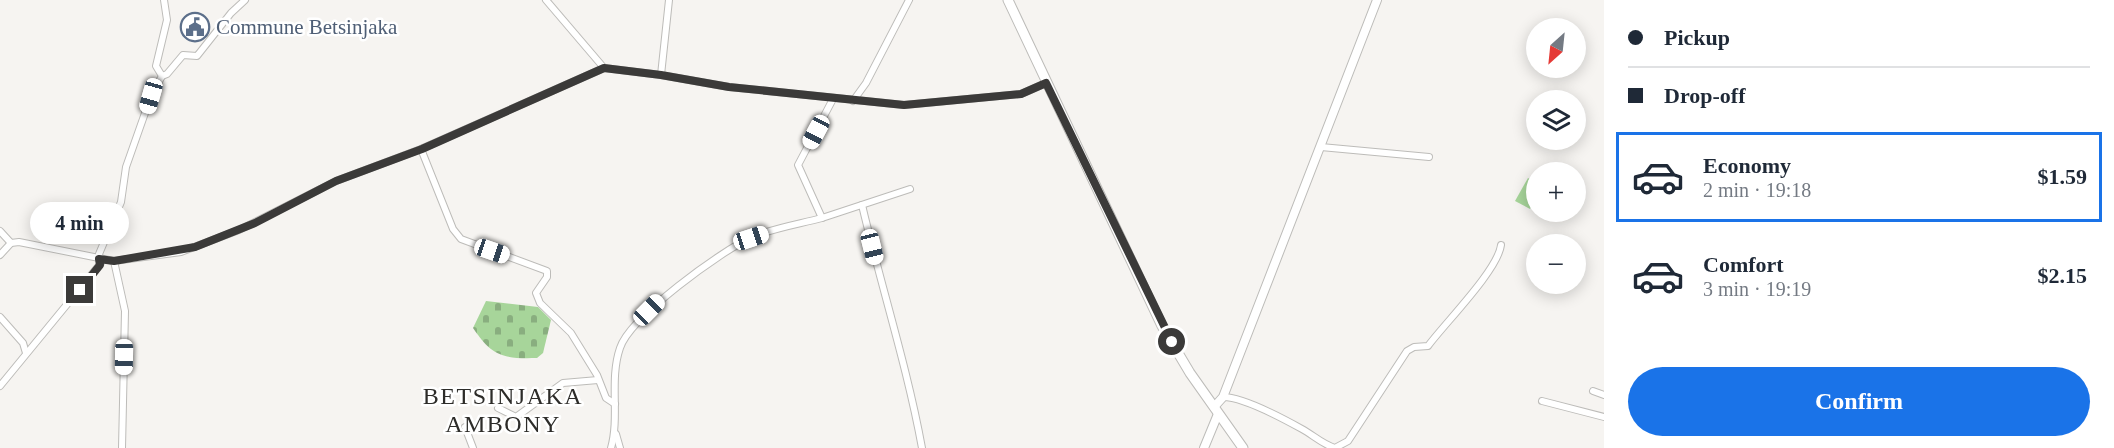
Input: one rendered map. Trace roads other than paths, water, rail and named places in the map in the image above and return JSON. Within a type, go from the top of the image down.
[{"type":"main road","points":[[1008,0],[1162,326],[1216,411],[1243,448]]},
{"type":"street","points":[[0,386],[100,265],[99,259],[121,202],[126,167],[151,96],[162,76],[167,74],[183,55],[197,56],[231,13],[245,0]]},
{"type":"street","points":[[546,0],[604,68]]},
{"type":"street","points":[[661,75],[669,0]]},
{"type":"street","points":[[854,101],[866,83],[909,0]]},
{"type":"street","points":[[1204,448],[1216,411],[1377,0]]},
{"type":"street","points":[[162,1],[167,20],[156,66],[162,76]]},
{"type":"street","points":[[0,255],[11,243],[19,242],[114,261],[195,247],[255,223],[336,181],[422,149],[604,68],[726,86],[904,105],[1021,94],[1046,83]]},
{"type":"street","points":[[822,218],[798,165],[833,99]]},
{"type":"street","points":[[1321,147],[1429,157]]},
{"type":"street","points":[[422,149],[453,229],[461,239],[547,271],[547,277],[536,293],[540,303],[571,333],[606,398],[615,404]]},
{"type":"street","points":[[611,448],[615,432],[620,346],[628,334],[660,300],[751,238],[910,189]]},
{"type":"street","points":[[862,205],[889,317],[912,392],[922,448]]},
{"type":"street","points":[[0,231],[11,243]]},
{"type":"street","points":[[1223,397],[1241,401],[1301,428],[1335,448],[1348,441],[1407,351],[1414,347],[1428,346],[1500,255],[1501,245]]},
{"type":"street","points":[[114,261],[125,311],[122,448]]},
{"type":"street","points":[[0,317],[23,343],[26,353]]},
{"type":"street","points":[[498,408],[516,417],[563,383],[598,380]]},
{"type":"street","points":[[1593,391],[1604,395]]},
{"type":"street","points":[[1542,401],[1604,417]]},
{"type":"street","points":[[465,427],[473,448]]},
{"type":"street","points":[[615,432],[620,448]]},
{"type":"place","name":"Commune Betsinjaka","points":[[195,27]]},
{"type":"district","name":"BETSINJAKA AMBONY","points":[[503,410]]}]
